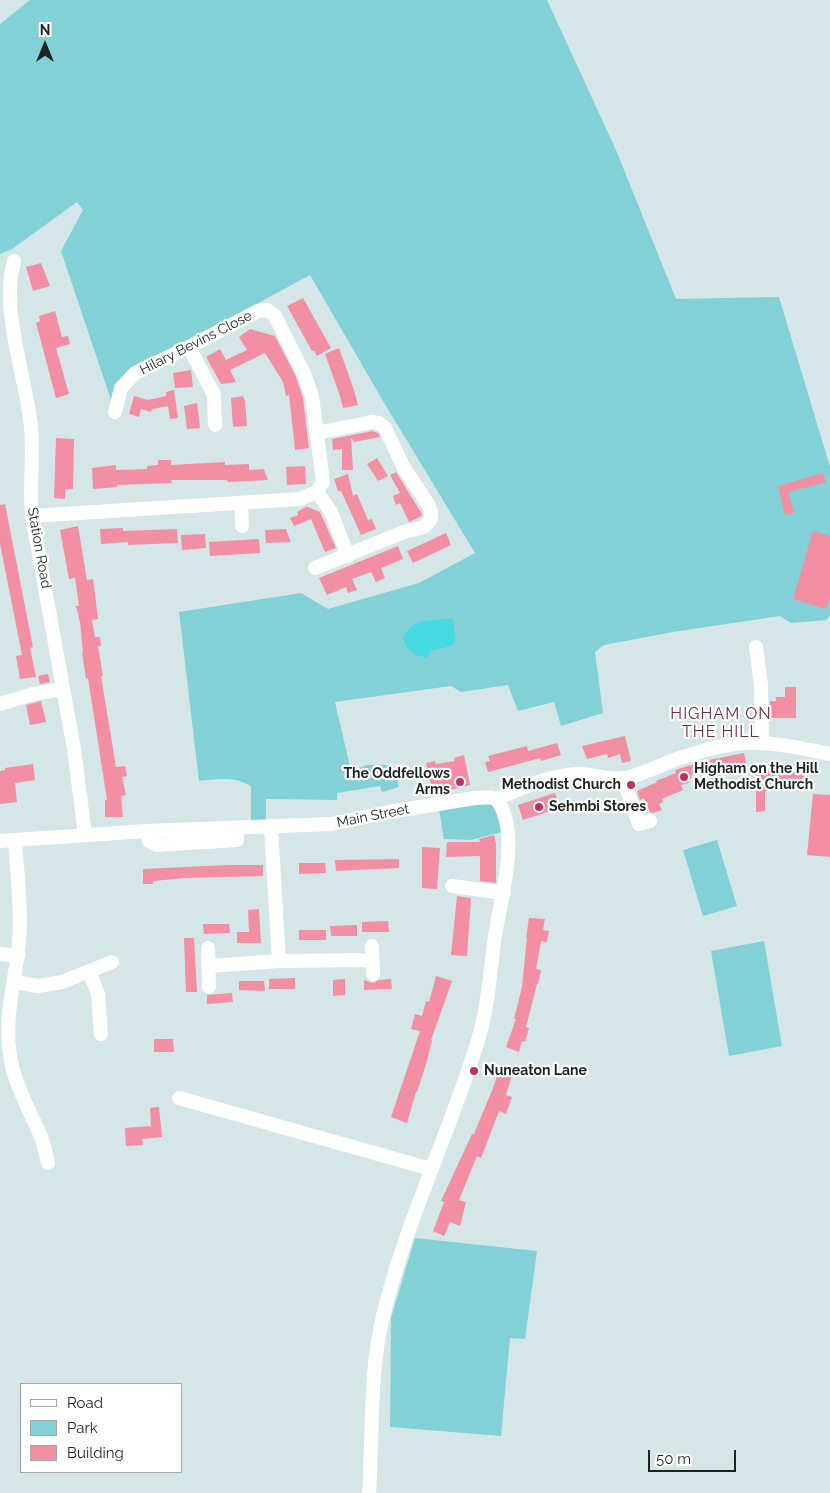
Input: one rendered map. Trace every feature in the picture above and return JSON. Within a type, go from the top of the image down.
[{"type":"street","name":"Station Road","points":[[14,262],[8,279],[3,310],[31,426],[30,489],[32,516],[74,749],[85,835]]},
{"type":"street","name":"Hilary Bevins Close","points":[[115,412],[121,388],[135,373],[189,348],[258,311],[267,310],[275,316],[304,374],[312,396],[323,482],[316,492]]},
{"type":"street","points":[[189,348],[214,395],[215,425]]},
{"type":"street","points":[[315,568],[404,532],[424,527],[431,518],[428,504],[400,461],[385,428],[378,423],[372,422],[316,432]]},
{"type":"street","points":[[32,516],[241,504],[300,499],[316,492],[331,512],[348,556]]},
{"type":"street","points":[[241,504],[242,526]]},
{"type":"street","points":[[756,647],[761,685],[762,743]]},
{"type":"street","points":[[0,704],[32,694],[63,689]]},
{"type":"street","name":"Main Street","points":[[0,841],[146,831],[271,828],[331,824],[389,812],[475,798],[491,797],[496,799],[519,788],[572,774],[613,779],[622,778],[704,750],[737,744],[762,743],[830,754]]},
{"type":"street","points":[[622,778],[639,824],[650,821]]},
{"type":"street","points":[[369,1493],[373,1380],[376,1350],[388,1296],[406,1234],[470,1065],[488,998],[495,937],[508,868],[508,835],[503,812],[496,799]]},
{"type":"street","points":[[271,828],[279,961]]},
{"type":"street","points":[[15,840],[19,904],[18,956],[10,1000],[8,1047],[12,1069],[23,1100],[42,1139],[48,1163]]},
{"type":"street","points":[[452,886],[504,893]]},
{"type":"street","points":[[208,948],[209,987]]},
{"type":"street","points":[[0,954],[18,956]]},
{"type":"street","points":[[209,966],[279,961],[372,960]]},
{"type":"street","points":[[14,982],[38,986],[62,982],[112,962]]},
{"type":"street","points":[[89,972],[98,994],[101,1034]]},
{"type":"street","points":[[178,1098],[431,1169]]},
{"type":"green space","points":[[30,0],[547,0],[616,150],[676,299],[779,297],[830,467],[830,616],[826,620],[791,623],[780,616],[673,632],[604,645],[595,652],[603,713],[561,726],[554,702],[518,711],[508,685],[461,692],[451,686],[335,702],[351,771],[367,765],[388,765],[391,771],[395,770],[399,787],[382,792],[380,786],[337,793],[337,800],[266,799],[266,820],[251,820],[251,786],[232,779],[199,781],[179,612],[301,593],[328,609],[419,583],[475,553],[383,401],[310,275],[134,370],[115,412],[61,251],[83,210],[77,202],[12,249],[0,254],[0,24]]},
{"type":"green space","points":[[494,804],[502,832],[471,840],[444,839],[439,810]]},
{"type":"green space","points":[[717,840],[737,906],[703,916],[683,850]]},
{"type":"green space","points":[[764,941],[782,1046],[729,1056],[711,951]]},
{"type":"green space","points":[[415,1238],[537,1251],[525,1339],[510,1338],[501,1436],[390,1427],[391,1318]]},
{"type":"shaded area","points":[[453,619],[454,645],[430,651],[428,658],[412,652],[403,638],[410,627],[418,622]]},
{"type":"building","points":[[41,263],[50,286],[33,291],[26,267]]},
{"type":"building","points":[[303,298],[331,348],[317,356],[314,350],[312,351],[287,306]]},
{"type":"building","points":[[55,311],[62,337],[68,336],[70,344],[56,348],[69,394],[56,398],[36,323],[40,321],[39,316]]},
{"type":"building","points":[[250,329],[275,336],[296,377],[303,398],[309,448],[295,450],[289,395],[286,396],[283,382],[265,353],[230,370],[236,382],[221,384],[206,357],[220,349],[226,360],[247,350],[239,337]]},
{"type":"building","points":[[339,348],[358,405],[343,408],[325,354]]},
{"type":"building","points":[[191,370],[193,387],[175,388],[173,373]]},
{"type":"building","points":[[174,390],[178,418],[170,419],[168,406],[152,409],[151,412],[141,409],[139,417],[129,414],[134,396],[148,400],[166,396],[166,392]]},
{"type":"building","points":[[243,396],[247,426],[233,427],[231,398]]},
{"type":"building","points":[[197,403],[200,428],[187,429],[184,406]]},
{"type":"building","points":[[372,431],[378,433],[380,437],[354,442],[351,438],[353,470],[342,470],[342,449],[333,450],[332,439]]},
{"type":"building","points":[[56,438],[74,439],[73,489],[65,489],[65,499],[54,498]]},
{"type":"building","points":[[377,458],[388,476],[378,481],[367,464]]},
{"type":"building","points":[[158,460],[171,460],[171,465],[225,462],[225,465],[249,464],[249,470],[264,469],[268,480],[228,482],[227,480],[171,480],[172,483],[117,485],[117,487],[93,489],[92,468],[116,465],[116,470],[147,469],[147,466],[158,465]]},
{"type":"building","points":[[305,466],[306,484],[287,485],[286,467]]},
{"type":"building","points":[[396,472],[422,514],[422,516],[409,522],[400,503],[396,505],[393,496],[400,493],[390,475]]},
{"type":"building","points":[[823,473],[826,482],[788,492],[794,513],[785,515],[778,486]]},
{"type":"building","points":[[348,474],[353,496],[357,494],[368,520],[372,519],[376,529],[361,535],[341,491],[338,491],[334,479]]},
{"type":"building","points":[[5,504],[33,647],[30,648],[36,677],[20,679],[16,656],[22,655],[0,544],[0,505]]},
{"type":"building","points":[[305,506],[320,512],[336,548],[325,552],[311,519],[294,526],[290,518],[298,515],[297,512]]},
{"type":"building","points":[[78,526],[87,580],[93,579],[98,619],[92,620],[95,637],[100,637],[101,646],[98,646],[103,676],[101,676],[116,767],[125,766],[127,776],[122,777],[126,795],[121,796],[123,817],[105,817],[105,800],[107,800],[88,678],[86,679],[82,653],[80,622],[76,606],[79,606],[75,578],[69,579],[60,530]]},
{"type":"building","points":[[123,528],[123,531],[177,529],[178,543],[128,545],[128,542],[101,544],[100,529]]},
{"type":"building","points":[[286,529],[291,542],[266,543],[265,530]]},
{"type":"building","points":[[813,531],[830,536],[830,597],[826,609],[793,599]]},
{"type":"building","points":[[446,533],[451,545],[413,563],[407,551]]},
{"type":"building","points":[[205,534],[206,548],[182,550],[181,535]]},
{"type":"building","points":[[259,539],[260,553],[210,556],[209,542]]},
{"type":"building","points":[[398,546],[403,559],[381,568],[385,578],[376,582],[371,572],[352,579],[357,590],[348,593],[346,587],[327,595],[319,578]]},
{"type":"building","points":[[48,674],[50,682],[40,684],[38,676]]},
{"type":"building","points":[[785,687],[796,687],[796,718],[770,718],[770,701],[776,701],[776,697],[785,697]]},
{"type":"building","points":[[41,701],[46,722],[30,725],[26,705]]},
{"type":"building","points":[[625,736],[631,761],[622,763],[620,754],[608,758],[607,754],[587,759],[582,746]]},
{"type":"building","points":[[557,743],[561,755],[541,761],[540,758],[488,772],[485,762],[490,761],[488,756],[527,746],[528,751]]},
{"type":"building","points":[[744,753],[746,763],[719,768],[722,784],[713,786],[710,769],[691,775],[692,778],[688,780],[689,783],[681,785],[683,790],[662,799],[663,802],[659,804],[662,810],[650,812],[644,798],[640,800],[637,791],[676,773],[675,770],[704,761]]},
{"type":"building","points":[[464,755],[470,785],[433,794],[426,763],[435,761],[436,764],[455,761],[454,758]]},
{"type":"building","points":[[33,764],[35,780],[15,783],[17,802],[0,804],[0,771],[5,770],[5,768]]},
{"type":"building","points":[[756,767],[766,767],[766,771],[802,772],[802,776],[807,776],[806,789],[765,791],[765,811],[756,812]]},
{"type":"building","name":"Sehmbi Stores","points":[[555,793],[560,808],[523,820],[518,805]]},
{"type":"building","points":[[813,794],[830,795],[830,857],[807,855]]},
{"type":"building","points":[[494,835],[496,844],[496,883],[480,881],[480,856],[446,857],[447,842],[480,842],[479,839]]},
{"type":"building","points":[[422,847],[440,848],[437,889],[422,888]]},
{"type":"building","points":[[399,859],[399,868],[336,871],[335,860]]},
{"type":"building","points":[[299,863],[325,863],[326,873],[299,874]]},
{"type":"building","points":[[263,865],[263,876],[185,878],[153,881],[153,884],[143,884],[143,869]]},
{"type":"building","points":[[457,896],[471,898],[467,956],[451,955]]},
{"type":"building","points":[[259,909],[261,943],[237,943],[237,932],[249,932],[248,910]]},
{"type":"building","points":[[529,918],[545,919],[543,930],[549,931],[547,942],[541,941],[536,969],[541,970],[526,1027],[529,1028],[525,1042],[522,1041],[519,1052],[506,1047],[516,1019],[514,1019],[522,987]]},
{"type":"building","points":[[388,921],[389,932],[362,932],[362,922]]},
{"type":"building","points":[[203,924],[229,924],[230,933],[204,934]]},
{"type":"building","points":[[357,925],[357,936],[331,936],[330,926]]},
{"type":"building","points":[[299,930],[326,930],[326,940],[299,940]]},
{"type":"building","points":[[184,938],[194,938],[197,992],[186,992]]},
{"type":"building","points":[[436,976],[452,981],[431,1040],[427,1061],[407,1123],[391,1117],[420,1031],[411,1029],[415,1014],[422,1016],[426,1001],[429,1002]]},
{"type":"building","points":[[295,978],[295,989],[269,989],[269,979]]},
{"type":"building","points":[[345,979],[345,995],[333,996],[333,980]]},
{"type":"building","points":[[391,979],[392,989],[364,990],[364,980],[373,983],[379,980]]},
{"type":"building","points":[[239,981],[264,981],[265,991],[239,990]]},
{"type":"building","points":[[232,993],[233,1002],[207,1004],[207,995]]},
{"type":"building","points":[[154,1039],[173,1039],[174,1052],[154,1052]]},
{"type":"building","points":[[501,1064],[514,1069],[506,1095],[512,1097],[506,1114],[499,1111],[481,1158],[477,1156],[459,1200],[466,1202],[460,1226],[450,1222],[444,1236],[433,1231],[444,1202],[441,1201],[472,1134],[474,1134]]},
{"type":"building","points":[[159,1107],[162,1137],[142,1139],[143,1145],[126,1146],[125,1128],[151,1126],[150,1108]]},
{"type":"place","name":"Higham on the Hill Methodist Church","points":[[684,777]]},
{"type":"place","name":"The Oddfellows Arms","points":[[460,782]]},
{"type":"place","name":"Methodist Church","points":[[631,785]]},
{"type":"place","name":"Sehmbi Stores","points":[[539,807]]},
{"type":"place","name":"Nuneaton Lane","points":[[474,1071]]},
{"type":"district","name":"HIGHAM ON THE HILL","points":[[721,723]]}]
